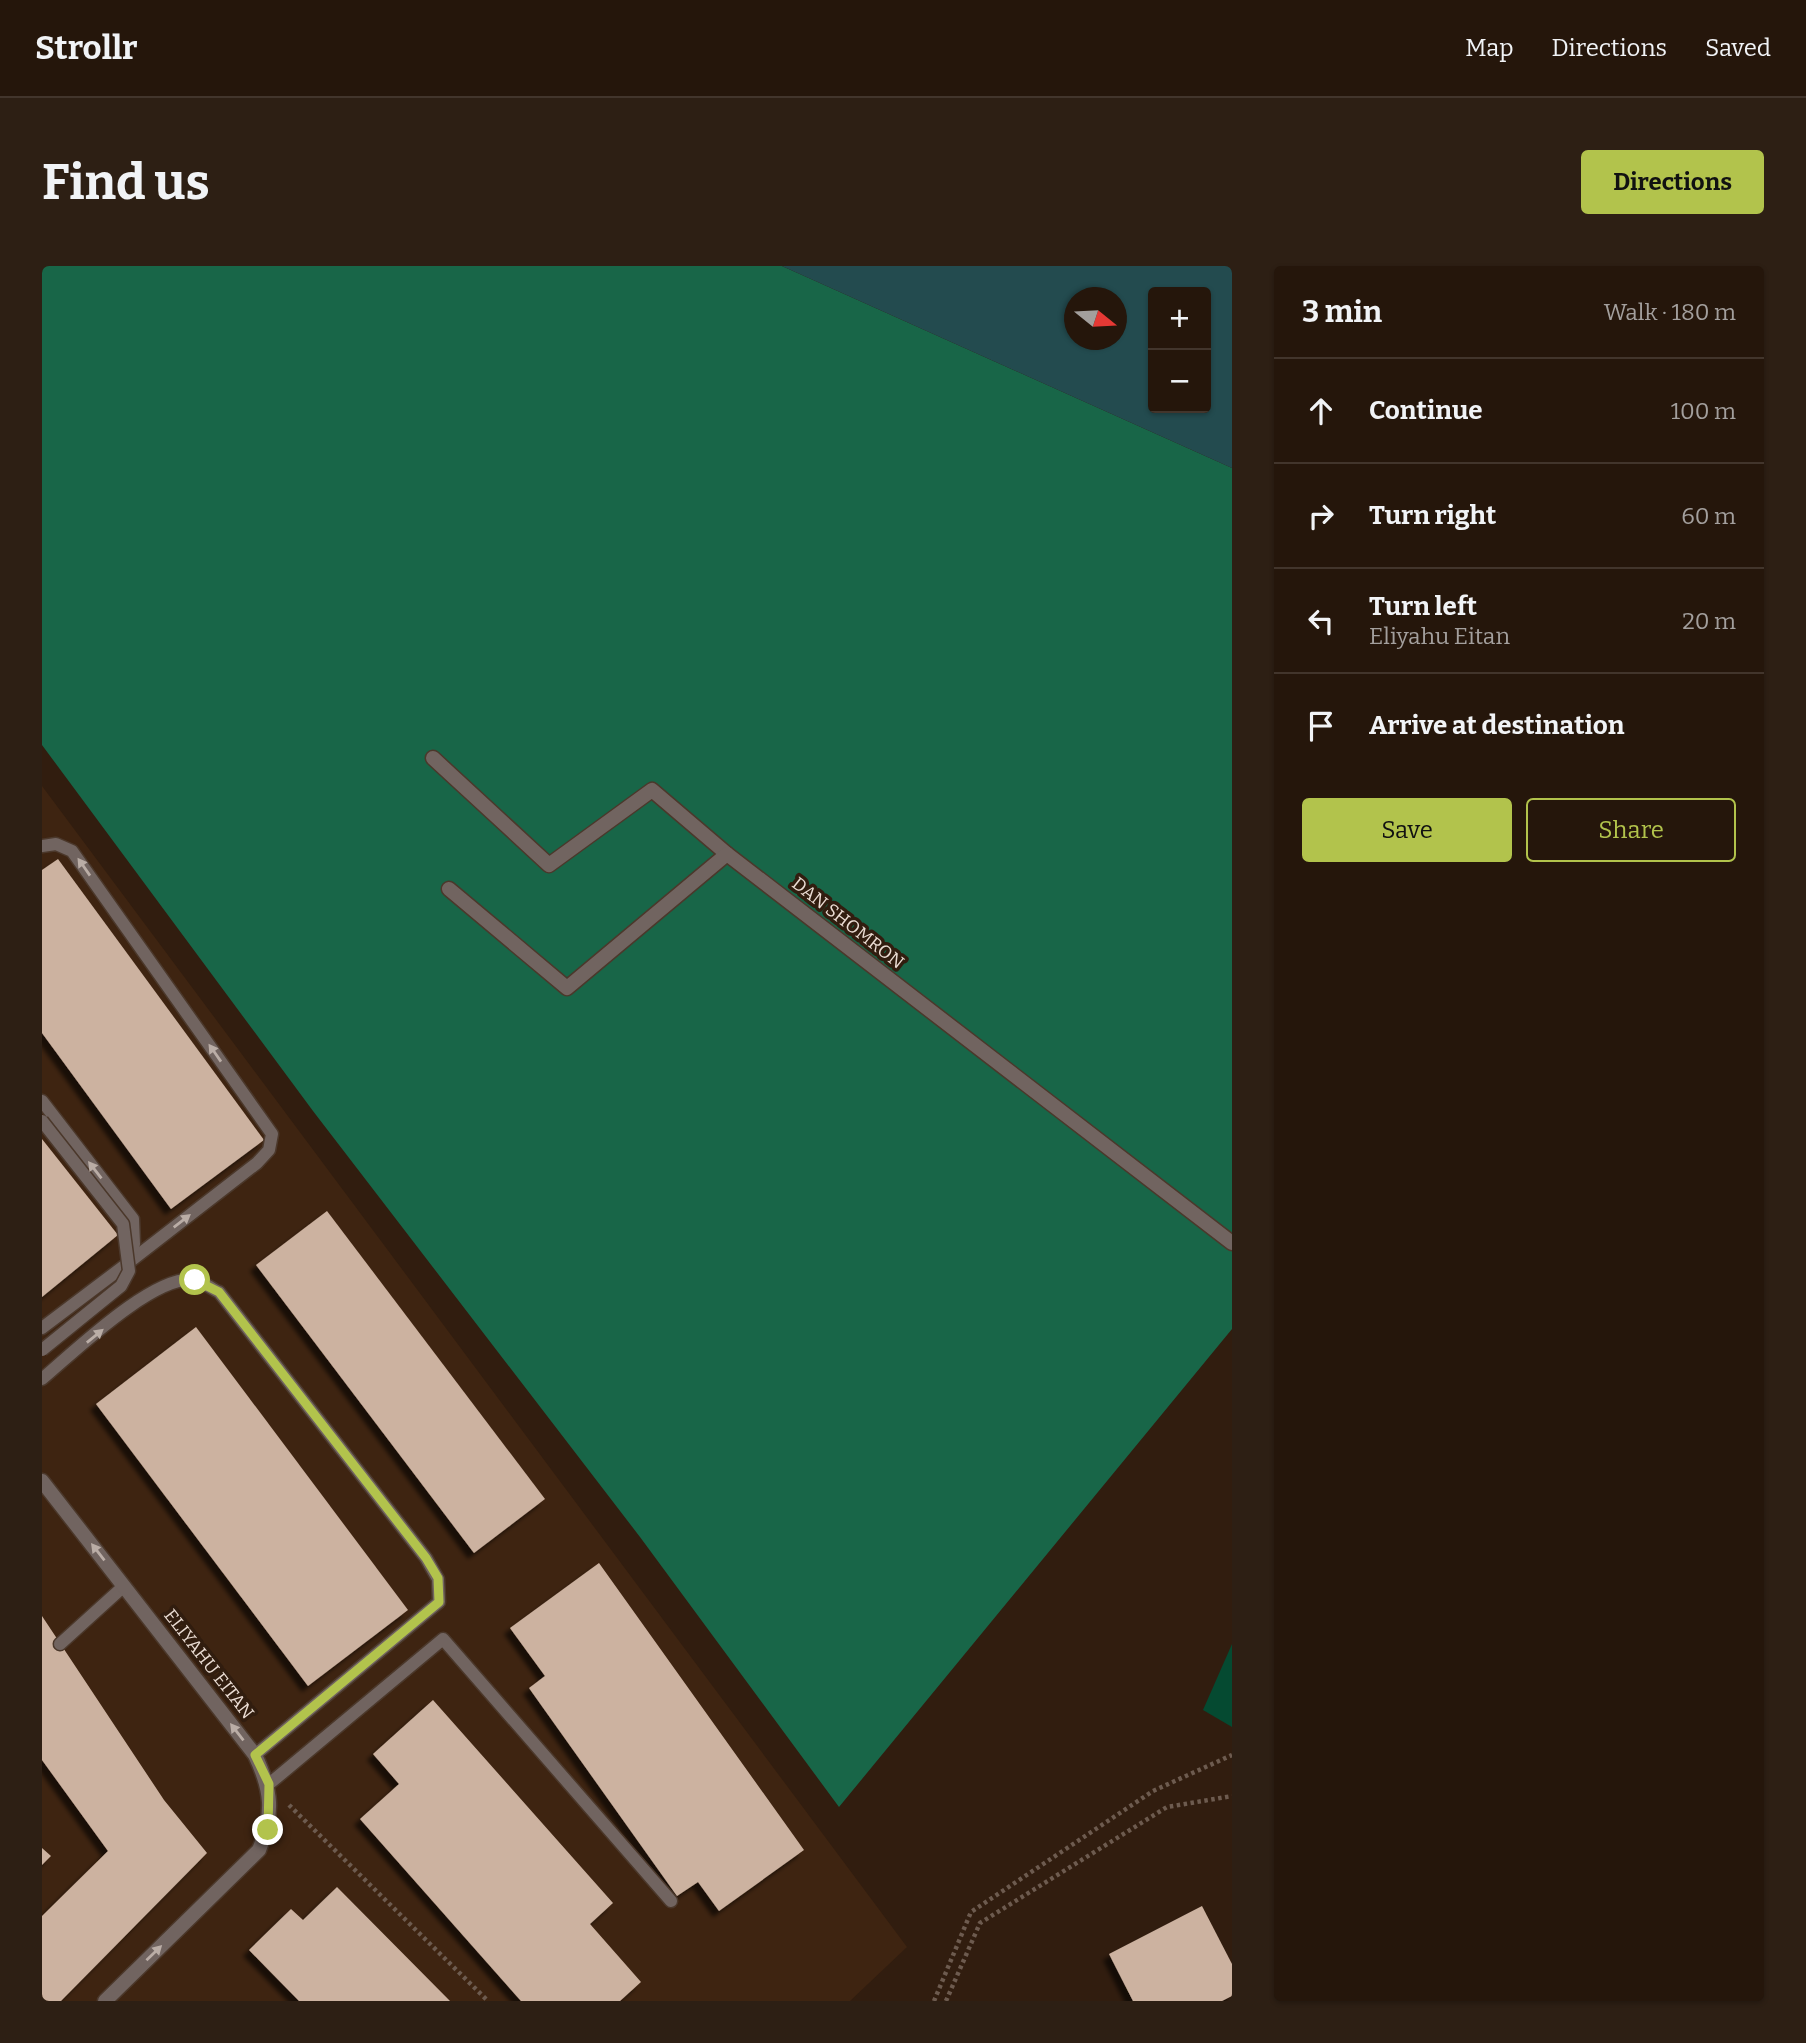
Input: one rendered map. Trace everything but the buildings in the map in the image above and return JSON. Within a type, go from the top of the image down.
[{"type":"street","name":"DAN SHOMRON","points":[[433,758],[549,865],[652,790],[727,854],[1232,1243]]},
{"type":"street","points":[[449,889],[568,988],[727,854]]},
{"type":"street","name":"ELIYAHU EITAN","points":[[42,1480],[255,1755],[269,1784],[268,1830],[259,1850],[105,2001]]},
{"type":"lane","points":[[42,846],[56,844],[72,851],[272,1134],[269,1150],[257,1164],[42,1328]]},
{"type":"lane","points":[[42,1101],[133,1219],[134,1244],[128,1263]]},
{"type":"lane","points":[[42,1121],[123,1224],[130,1272],[121,1286],[42,1350]]},
{"type":"lane","points":[[42,1379],[151,1291],[172,1282],[195,1280],[219,1292],[426,1558],[438,1578],[439,1602],[255,1755]]},
{"type":"lane","points":[[60,1644],[124,1586]]},
{"type":"lane","points":[[269,1784],[443,1639],[671,1901]]},
{"type":"path","points":[[934,2001],[971,1912],[1153,1791],[1232,1755]]},
{"type":"path","points":[[269,1784],[488,2001]]},
{"type":"path","points":[[946,2001],[980,1923],[1167,1807],[1232,1796]]},
{"type":"shaded area","points":[[42,786],[907,1947],[850,2001],[42,2001]]},
{"type":"green space","points":[[42,266],[782,266],[1232,468],[1232,1329],[839,1807],[640,1537],[313,1111],[42,745]]},
{"type":"green space","points":[[1232,1644],[1232,1727],[1203,1710]]},
{"type":"water","points":[[782,266],[1232,266],[1232,468]]},
{"type":"route","points":[[195,1280],[219,1292],[426,1558],[438,1578],[439,1602],[255,1755],[269,1784],[268,1830]]}]
